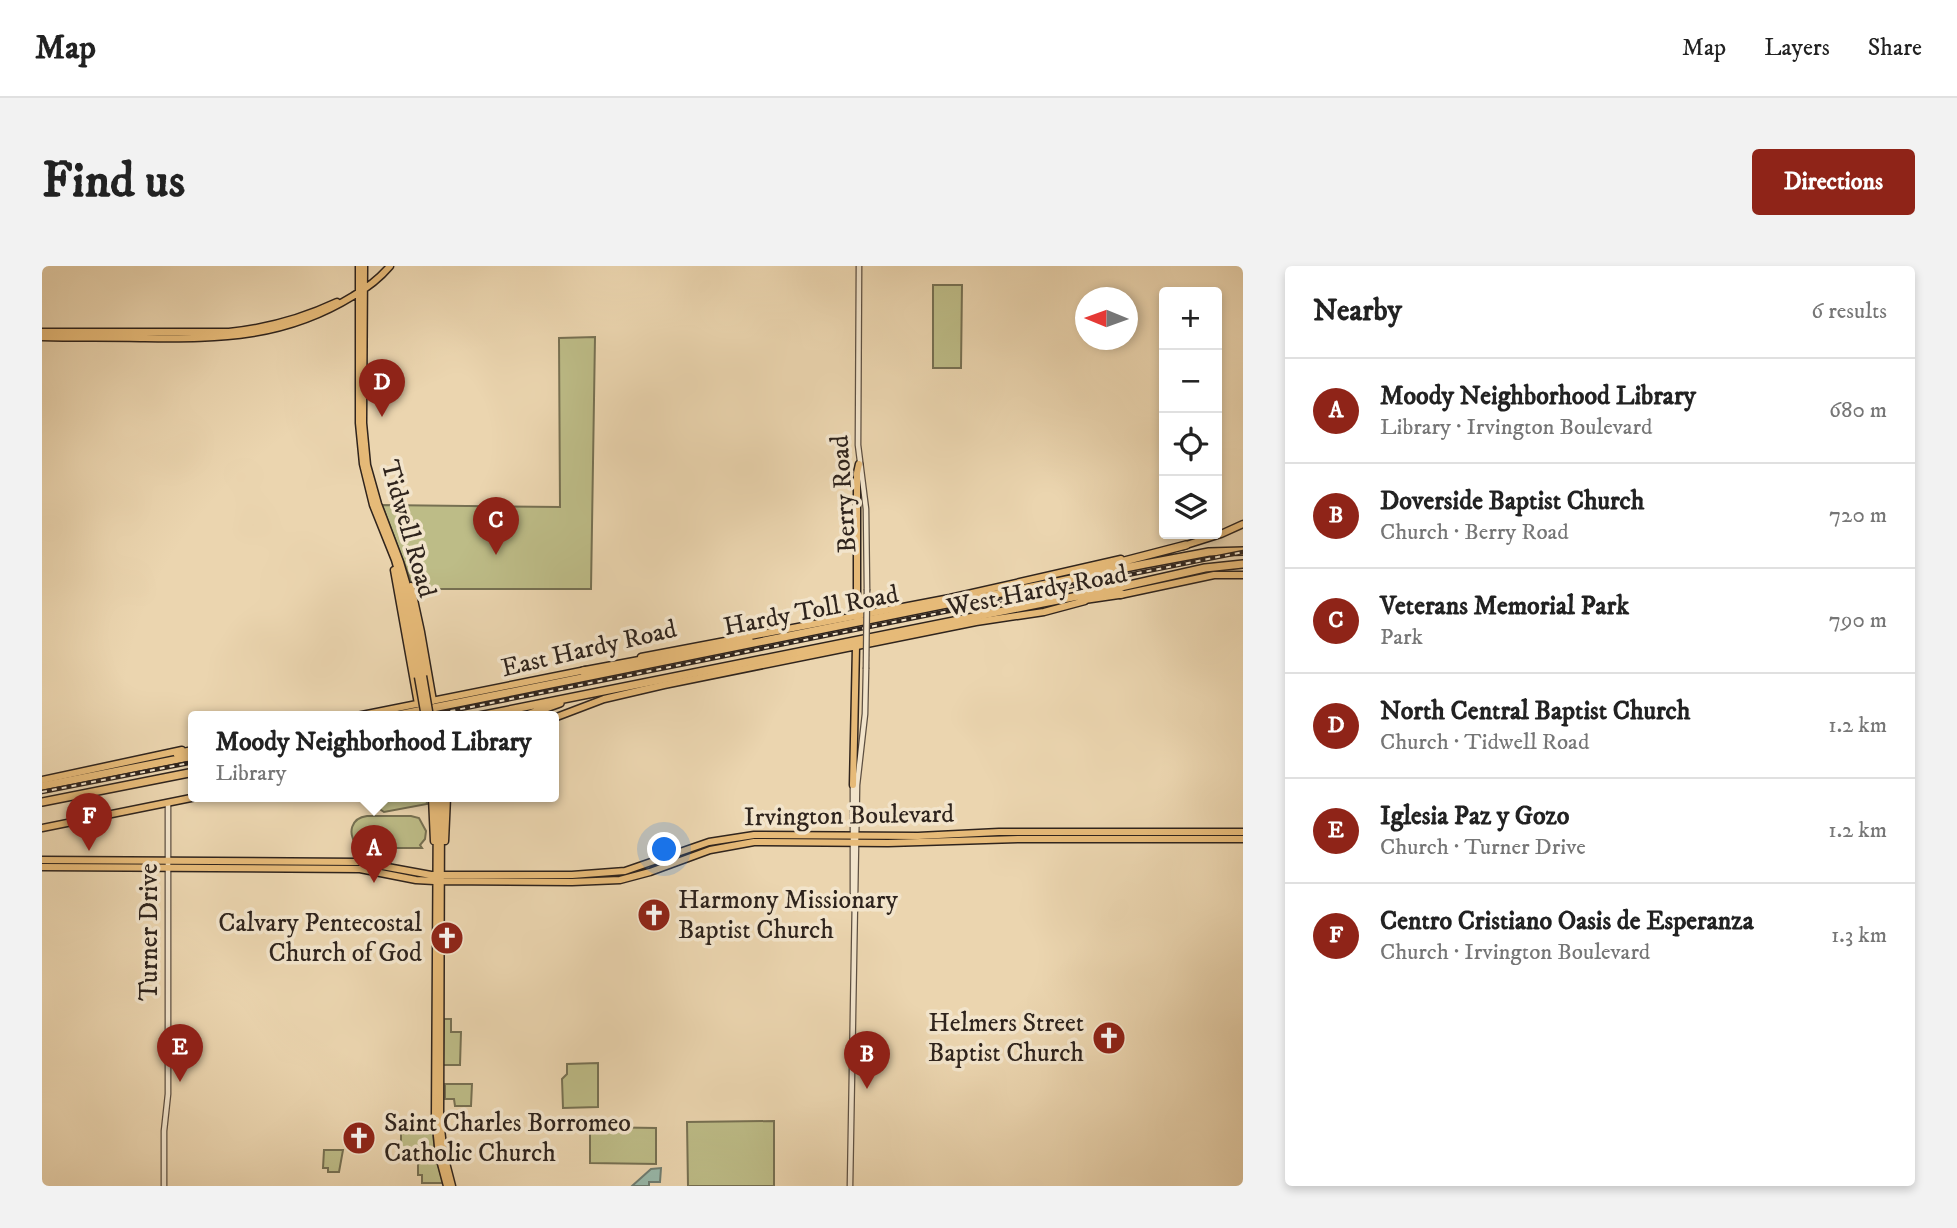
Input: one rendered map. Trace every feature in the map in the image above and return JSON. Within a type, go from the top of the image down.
[{"type":"highway","points":[[1041,585],[1186,545]]},
{"type":"highway","name":"Hardy Toll Road","points":[[418,711],[1145,564],[1209,552],[1243,551]]},
{"type":"highway","name":"Hardy Toll Road","points":[[502,711],[1205,568],[1243,564]]},
{"type":"highway","points":[[993,613],[1122,594]]},
{"type":"highway","points":[[583,671],[725,643],[805,633]]},
{"type":"highway","points":[[537,711],[582,694]]},
{"type":"highway","points":[[133,768],[188,751]]},
{"type":"highway","points":[[42,786],[188,757]]},
{"type":"highway","points":[[42,802],[188,773]]},
{"type":"main road","name":"Tidwell Road","points":[[362,266],[363,464],[373,505],[403,588],[421,677]]},
{"type":"main road","points":[[42,335],[139,335],[204,339],[246,336],[301,323],[362,288],[389,267]]},
{"type":"main road","name":"Tidwell Road","points":[[361,423],[372,484],[408,589],[426,711]]},
{"type":"main road","points":[[856,617],[859,464]]},
{"type":"main road","points":[[857,507],[866,509]]},
{"type":"main road","name":"East Hardy Road","points":[[382,711],[583,671],[665,651],[856,617],[1186,545],[1243,524]]},
{"type":"main road","points":[[386,538],[418,704]]},
{"type":"main road","points":[[400,562],[413,593],[433,701]]},
{"type":"main road","name":"West Hardy Road","points":[[559,716],[604,699],[745,668],[976,622],[1044,612],[1087,600],[1213,575],[1243,575]]},
{"type":"main road","points":[[853,785],[856,647]]},
{"type":"main road","points":[[416,696],[420,699],[426,698],[431,690]]},
{"type":"main road","points":[[855,733],[863,734]]},
{"type":"main road","points":[[42,780],[188,750]]},
{"type":"main road","points":[[42,828],[188,799]]},
{"type":"main road","points":[[436,802],[433,835],[439,858]]},
{"type":"main road","points":[[447,802],[447,823],[439,858],[438,1005],[441,1156],[449,1185]]},
{"type":"main road","name":"Irvington Boulevard","points":[[854,839],[955,834],[1243,832]]},
{"type":"main road","points":[[946,842],[955,834]]},
{"type":"main road","name":"Irvington Boulevard","points":[[317,865],[372,870],[416,880],[610,874],[648,865],[709,842],[754,835],[946,842],[1018,839],[1243,839]]},
{"type":"main road","name":"Irvington Boulevard","points":[[42,860],[63,864]]},
{"type":"main road","name":"Irvington Boulevard","points":[[42,867],[63,864],[317,865],[360,862],[439,878]]},
{"type":"main road","points":[[372,870],[390,871],[394,868]]},
{"type":"street","name":"Berry Road","points":[[854,839],[863,734],[867,589],[866,509],[859,464],[859,266]]},
{"type":"street","name":"Berry Road","points":[[850,1186],[853,785],[859,761]]},
{"type":"street","name":"Turner Drive","points":[[164,1186],[164,1131],[168,1094],[168,803]]},
{"type":"shaded area","points":[[933,285],[962,285],[961,368],[933,368]]},
{"type":"shaded area","points":[[595,337],[591,589],[414,589],[382,505],[560,507],[559,338]]},
{"type":"shaded area","points":[[378,802],[427,804],[384,812],[378,808]]},
{"type":"shaded area","points":[[367,816],[419,818],[426,831],[425,839],[420,845],[422,848],[355,848],[357,845],[352,836],[352,827],[357,820]]},
{"type":"shaded area","points":[[444,1019],[451,1019],[451,1032],[461,1032],[460,1065],[443,1065]]},
{"type":"shaded area","points":[[598,1063],[598,1107],[563,1108],[562,1079],[567,1074],[567,1064]]},
{"type":"shaded area","points":[[445,1084],[472,1084],[471,1106],[455,1106],[454,1099],[445,1099]]},
{"type":"shaded area","points":[[401,1121],[432,1121],[435,1153],[443,1183],[422,1183],[422,1175],[418,1175],[418,1151],[401,1150]]},
{"type":"shaded area","points":[[774,1121],[774,1186],[688,1186],[687,1122]]},
{"type":"shaded area","points":[[590,1127],[656,1128],[656,1164],[590,1163]]},
{"type":"shaded area","points":[[324,1150],[343,1150],[339,1172],[328,1172],[328,1168],[323,1168]]},
{"type":"shaded area","points":[[661,1168],[660,1182],[649,1182],[649,1186],[632,1186],[651,1169]]},
{"type":"railway","points":[[451,711],[1243,552]]},
{"type":"railway","points":[[42,792],[188,763]]},
{"type":"place","name":"North Central Baptist Church","points":[[382,417]]},
{"type":"place","name":"Veterans Memorial Park","points":[[496,555]]},
{"type":"place","name":"Centro Cristiano Oasis de Esperanza","points":[[89,851]]},
{"type":"place","name":"Moody Neighborhood Library","points":[[374,883]]},
{"type":"place","name":"Harmony Missionary Baptist Church","points":[[654,915]]},
{"type":"place","name":"Calvary Pentecostal Church of God","points":[[447,938]]},
{"type":"place","name":"Helmers Street Baptist Church","points":[[1109,1038]]},
{"type":"place","name":"Iglesia Paz y Gozo","points":[[180,1082]]},
{"type":"place","name":"Doverside Baptist Church","points":[[867,1089]]},
{"type":"place","name":"Saint Charles Borromeo Catholic Church","points":[[359,1138]]}]
